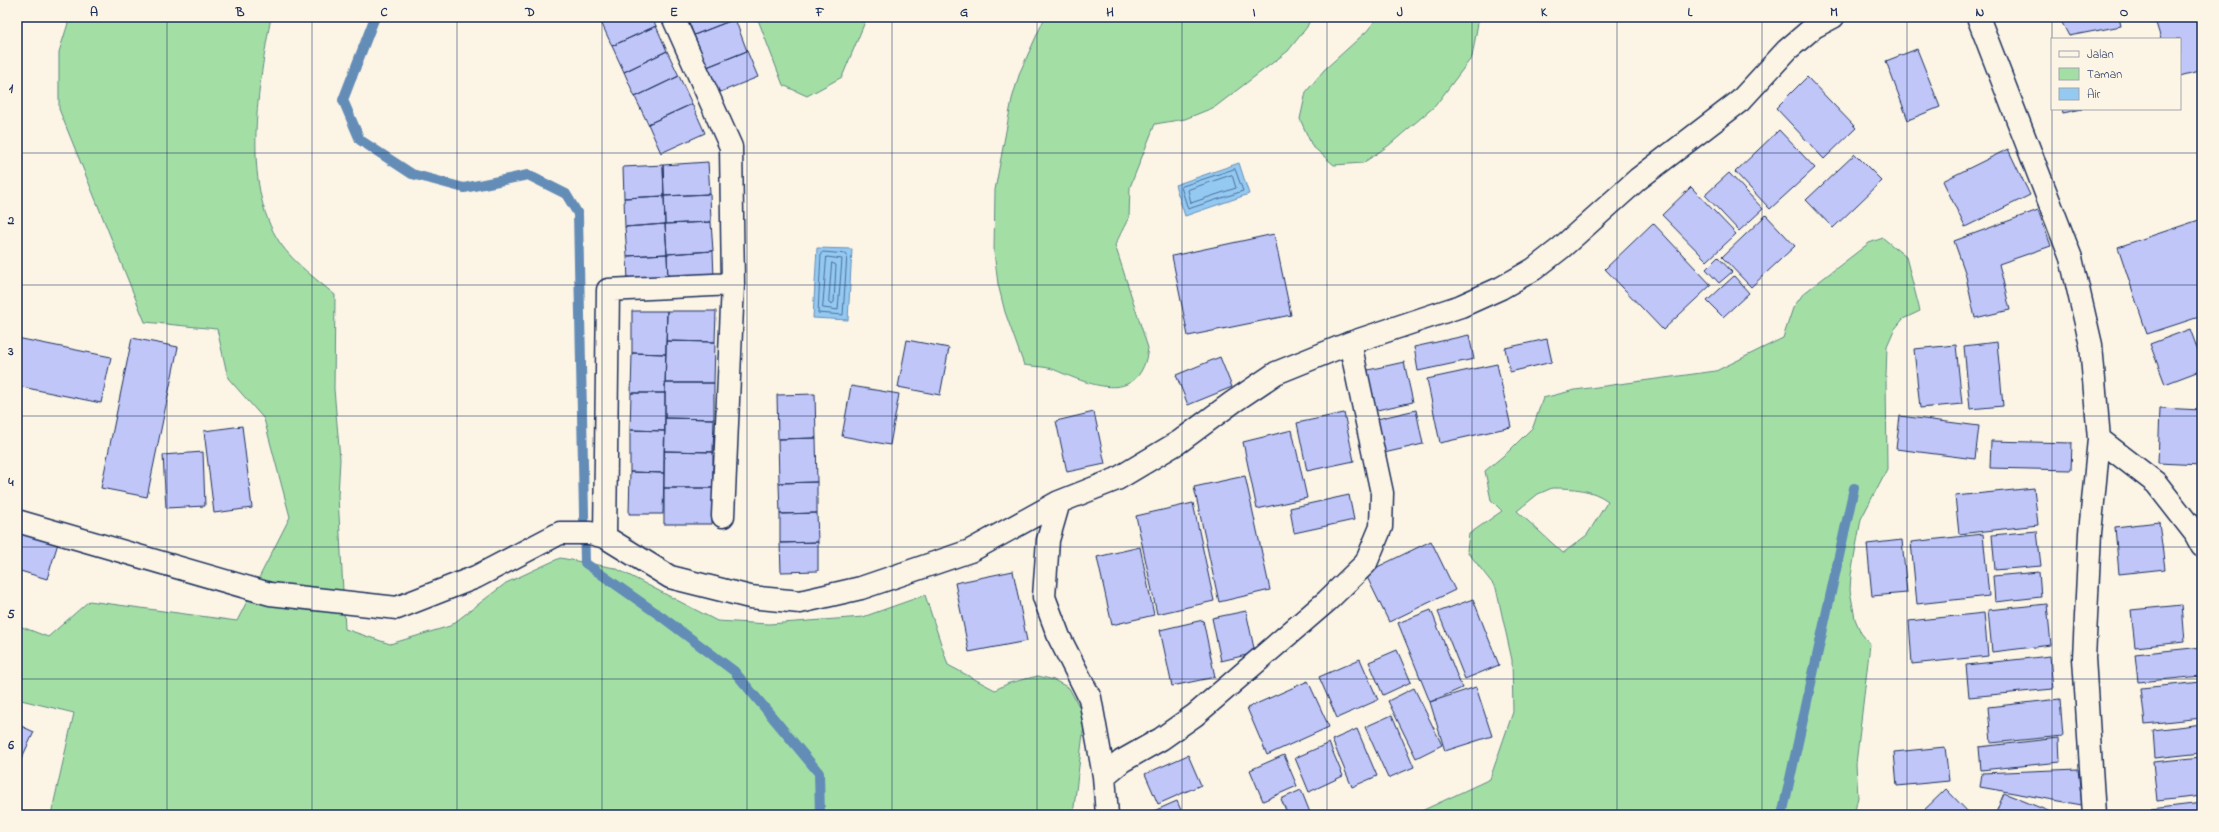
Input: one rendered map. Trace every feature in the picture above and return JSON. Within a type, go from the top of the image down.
[{"type":"street","points":[[674,17],[731,146],[733,284],[723,516]]},
{"type":"street","points":[[17,521],[270,594],[397,608],[476,577],[560,534],[597,535],[670,577],[750,597],[800,602],[861,588],[970,551],[1059,502],[1117,480],[1179,442],[1233,402],[1276,373],[1350,343],[1461,306],[1501,288],[1534,269],[1561,248],[1638,179],[1709,127],[1740,101],[1787,50],[1809,32],[1833,17]]},
{"type":"street","points":[[1978,17],[2071,258],[2091,345],[2099,439],[2090,533],[2084,658],[2094,815]]},
{"type":"street","points":[[597,535],[608,290],[733,284]]},
{"type":"street","points":[[1104,776],[1122,761],[1161,739],[1195,715],[1332,596],[1366,563],[1381,527],[1382,493],[1350,343]]},
{"type":"street","points":[[2099,439],[2156,483],[2195,533],[2202,546]]},
{"type":"street","points":[[1059,502],[1048,540],[1044,597],[1059,637],[1090,698],[1104,776],[1107,815]]},
{"type":"green space","points":[[70,17],[271,17],[258,102],[256,163],[260,192],[268,219],[280,243],[299,264],[335,295],[334,389],[340,459],[338,496],[345,629],[390,644],[450,626],[506,583],[560,558],[615,568],[717,621],[769,624],[863,617],[925,595],[948,665],[995,690],[1009,683],[1038,676],[1054,680],[1069,688],[1085,717],[1073,815],[51,815],[74,713],[17,699],[17,625],[48,637],[89,601],[237,621],[290,517],[264,419],[228,378],[217,329],[145,322],[59,109],[59,52]]},
{"type":"green space","points":[[757,17],[867,17],[842,77],[807,96],[783,85]]},
{"type":"green space","points":[[1045,17],[1311,17],[1307,27],[1288,51],[1215,107],[1185,119],[1155,124],[1130,187],[1129,217],[1115,245],[1148,348],[1144,366],[1136,378],[1125,385],[1113,387],[1099,385],[1044,367],[1024,365],[1005,312],[998,284],[994,252],[995,190],[1012,99],[1020,72]]},
{"type":"green space","points":[[1378,17],[1479,17],[1472,57],[1435,106],[1388,146],[1363,163],[1334,165],[1312,146],[1300,119],[1306,92],[1324,70],[1367,31]]},
{"type":"green space","points":[[1883,238],[1906,257],[1920,311],[1903,319],[1894,330],[1887,346],[1887,469],[1861,519],[1851,575],[1850,590],[1855,619],[1861,633],[1870,644],[1856,764],[1858,797],[1855,811],[1851,815],[1413,815],[1490,779],[1513,712],[1512,660],[1496,588],[1467,551],[1469,534],[1502,511],[1491,500],[1485,471],[1509,451],[1533,427],[1543,398],[1575,390],[1716,371],[1783,338],[1793,308],[1803,294],[1869,243]],"holes":[[[1552,488],[1574,489],[1589,492],[1608,501],[1587,535],[1563,553],[1517,511],[1538,494]]]},
{"type":"water","points":[[1239,163],[1249,194],[1185,216],[1175,185]]},
{"type":"water","points":[[817,248],[852,249],[848,320],[813,318]]},
{"type":"building","points":[[599,17],[611,17],[601,22]]},
{"type":"building","points":[[611,17],[652,17],[656,26],[612,46],[601,22]]},
{"type":"building","points":[[687,17],[734,17],[735,19],[694,35]]},
{"type":"building","points":[[2059,17],[2119,17],[2121,26],[2069,36]]},
{"type":"building","points":[[2165,17],[2195,17],[2202,43],[2202,70],[2181,76],[2181,38],[2161,38],[2155,20]]},
{"type":"building","points":[[735,19],[747,51],[707,67],[694,35]]},
{"type":"building","points":[[656,26],[667,51],[624,72],[612,46]]},
{"type":"building","points":[[1917,49],[1940,107],[1908,120],[1886,61]]},
{"type":"building","points":[[667,51],[679,76],[635,97],[624,72]]},
{"type":"building","points":[[747,51],[758,77],[718,93],[707,67]]},
{"type":"building","points":[[679,76],[692,104],[648,124],[635,97]]},
{"type":"building","points":[[1807,77],[1856,128],[1824,159],[1776,108]]},
{"type":"building","points":[[692,104],[705,133],[661,153],[648,124]]},
{"type":"building","points":[[2062,110],[2077,110],[2063,113]]},
{"type":"building","points":[[1779,130],[1815,168],[1770,209],[1735,172]]},
{"type":"building","points":[[2008,149],[2030,195],[1965,227],[1943,181]]},
{"type":"building","points":[[1855,154],[1882,181],[1833,228],[1806,200]]},
{"type":"building","points":[[708,162],[710,194],[664,196],[663,165]]},
{"type":"building","points":[[663,165],[664,196],[624,198],[623,167]]},
{"type":"building","points":[[1729,173],[1763,209],[1739,231],[1705,195]]},
{"type":"building","points":[[1691,187],[1736,234],[1707,261],[1662,215]]},
{"type":"building","points":[[710,194],[711,222],[665,224],[664,196]]},
{"type":"building","points":[[664,196],[665,224],[625,227],[624,198]]},
{"type":"building","points":[[2038,210],[2051,246],[1999,264],[2010,310],[1975,318],[1965,272],[1954,241]]},
{"type":"building","points":[[1766,215],[1795,246],[1751,287],[1722,257]]},
{"type":"building","points":[[2202,219],[2202,316],[2147,334],[2118,247]]},
{"type":"building","points":[[711,222],[713,251],[667,254],[665,224]]},
{"type":"building","points":[[1653,223],[1711,285],[1663,330],[1605,269]]},
{"type":"building","points":[[665,224],[667,254],[627,256],[625,227]]},
{"type":"building","points":[[1274,234],[1291,315],[1188,336],[1172,256]]},
{"type":"building","points":[[713,251],[714,278],[668,280],[667,254]]},
{"type":"building","points":[[667,254],[668,280],[628,282],[627,256]]},
{"type":"building","points":[[1718,257],[1732,272],[1719,283],[1706,269]]},
{"type":"building","points":[[1734,276],[1749,293],[1723,317],[1707,301]]},
{"type":"building","points":[[632,311],[667,311],[666,354],[632,353]]},
{"type":"building","points":[[667,311],[716,311],[715,342],[666,341]]},
{"type":"building","points":[[2190,329],[2202,361],[2202,370],[2165,384],[2150,344]]},
{"type":"building","points":[[1469,335],[1474,359],[1418,371],[1414,347]]},
{"type":"building","points":[[17,338],[111,357],[101,403],[17,386]]},
{"type":"building","points":[[132,338],[178,347],[147,497],[101,488]]},
{"type":"building","points":[[1547,339],[1552,362],[1510,372],[1505,348]]},
{"type":"building","points":[[907,340],[949,348],[940,395],[898,387]]},
{"type":"building","points":[[666,341],[715,342],[714,383],[665,383]]},
{"type":"building","points":[[1997,342],[2003,406],[1970,409],[1964,346]]},
{"type":"building","points":[[1956,345],[1962,404],[1920,408],[1914,349]]},
{"type":"building","points":[[632,353],[666,354],[665,393],[631,393]]},
{"type":"building","points":[[1220,357],[1232,387],[1188,405],[1176,375]]},
{"type":"building","points":[[1404,362],[1413,402],[1368,412],[1359,372]]},
{"type":"building","points":[[1497,364],[1511,427],[1440,443],[1427,379]]},
{"type":"building","points":[[665,383],[714,383],[714,419],[665,418]]},
{"type":"building","points":[[851,386],[899,394],[890,445],[842,436]]},
{"type":"building","points":[[631,393],[665,393],[665,431],[630,430]]},
{"type":"building","points":[[815,394],[816,438],[778,439],[777,395]]},
{"type":"building","points":[[2160,408],[2202,410],[2201,465],[2158,463]]},
{"type":"building","points":[[1416,410],[1423,444],[1384,453],[1377,419]]},
{"type":"building","points":[[1094,412],[1105,464],[1067,472],[1056,421]]},
{"type":"building","points":[[1344,413],[1354,461],[1307,471],[1297,423]]},
{"type":"building","points":[[1900,416],[1979,426],[1975,459],[1896,449]]},
{"type":"building","points":[[665,418],[714,419],[713,452],[664,451]]},
{"type":"building","points":[[242,426],[252,508],[214,513],[204,431]]},
{"type":"building","points":[[630,430],[665,431],[664,473],[630,472]]},
{"type":"building","points":[[1292,430],[1307,498],[1257,509],[1243,442]]},
{"type":"building","points":[[816,438],[817,482],[779,483],[778,439]]},
{"type":"building","points":[[1991,441],[2072,443],[2071,470],[1990,468]]},
{"type":"building","points":[[664,451],[713,452],[713,488],[664,488]]},
{"type":"building","points":[[203,452],[205,506],[166,508],[163,455]]},
{"type":"building","points":[[630,472],[664,473],[663,514],[629,514]]},
{"type":"building","points":[[1245,476],[1270,590],[1219,602],[1194,487]]},
{"type":"building","points":[[817,482],[817,513],[780,514],[779,483]]},
{"type":"building","points":[[664,488],[713,488],[712,524],[664,524]]},
{"type":"building","points":[[2034,488],[2038,525],[1959,534],[1955,496]]},
{"type":"building","points":[[1349,495],[1354,520],[1294,533],[1290,508]]},
{"type":"building","points":[[1193,503],[1214,601],[1157,614],[1136,516]]},
{"type":"building","points":[[817,513],[818,542],[780,543],[780,514]]},
{"type":"building","points":[[2159,522],[2165,569],[2119,574],[2115,527]]},
{"type":"building","points":[[17,528],[59,540],[47,579],[17,570]]},
{"type":"building","points":[[2037,531],[2041,566],[1995,570],[1992,535]]},
{"type":"building","points":[[1983,534],[1989,596],[1917,604],[1911,542]]},
{"type":"building","points":[[1902,540],[1907,593],[1872,596],[1867,544]]},
{"type":"building","points":[[1431,541],[1455,590],[1389,622],[1365,573]]},
{"type":"building","points":[[818,542],[818,571],[781,572],[780,543]]},
{"type":"building","points":[[1140,547],[1154,615],[1112,625],[1097,557]]},
{"type":"building","points":[[1013,571],[1027,641],[969,652],[955,583]]},
{"type":"building","points":[[2039,572],[2041,597],[1995,602],[1993,576]]},
{"type":"building","points":[[1473,599],[1499,665],[1465,679],[1438,612]]},
{"type":"building","points":[[2047,604],[2051,645],[1992,652],[1988,610]]},
{"type":"building","points":[[2182,605],[2185,642],[2135,647],[2131,610]]},
{"type":"building","points":[[1431,610],[1462,688],[1430,702],[1398,623]]},
{"type":"building","points":[[1246,611],[1255,653],[1221,661],[1212,618]]},
{"type":"building","points":[[1984,613],[1988,656],[1912,664],[1909,621]]},
{"type":"building","points":[[1203,620],[1215,677],[1172,686],[1160,630]]},
{"type":"building","points":[[2202,647],[2202,676],[2138,682],[2135,654]]},
{"type":"building","points":[[1397,650],[1411,682],[1383,695],[1369,662]]},
{"type":"building","points":[[2050,656],[2053,689],[1969,697],[1966,665]]},
{"type":"building","points":[[1360,659],[1378,700],[1337,718],[1319,677]]},
{"type":"building","points":[[1308,681],[1329,727],[1267,755],[1247,708]]},
{"type":"building","points":[[2202,682],[2202,718],[2145,724],[2141,688]]},
{"type":"building","points":[[1476,687],[1492,736],[1445,751],[1430,702]]},
{"type":"building","points":[[1414,688],[1442,745],[1416,758],[1388,701]]},
{"type":"building","points":[[2060,699],[2063,736],[1991,743],[1988,707]]},
{"type":"building","points":[[1392,715],[1414,767],[1388,778],[1365,727]]},
{"type":"building","points":[[17,724],[34,732],[17,768]]},
{"type":"building","points":[[2202,724],[2202,753],[2155,758],[2153,730]]},
{"type":"building","points":[[1357,729],[1377,776],[1352,787],[1332,740]]},
{"type":"building","points":[[2059,738],[2060,762],[1981,770],[1979,747]]},
{"type":"building","points":[[1329,743],[1343,776],[1309,792],[1295,758]]},
{"type":"building","points":[[1945,747],[1949,781],[1897,786],[1894,752]]},
{"type":"building","points":[[1188,755],[1201,785],[1158,804],[1145,774]]},
{"type":"building","points":[[1284,755],[1297,786],[1263,801],[1250,770]]},
{"type":"building","points":[[2202,757],[2202,796],[2157,801],[2153,762]]},
{"type":"building","points":[[2078,769],[2082,805],[1980,787],[1982,773]]},
{"type":"building","points":[[1946,789],[1971,815],[1919,815]]},
{"type":"building","points":[[1301,790],[1311,815],[1288,815],[1281,799]]},
{"type":"building","points":[[2004,793],[2058,815],[1995,815]]},
{"type":"building","points":[[1177,801],[1183,815],[1147,814]]},
{"type":"building","points":[[2202,803],[2202,815],[2152,815],[2151,809]]},
{"type":"waterway","points":[[375,17],[343,100],[360,140],[412,174],[464,188],[528,175],[566,194],[578,214],[585,563],[662,617],[734,671],[819,773],[820,815]]},
{"type":"waterway","points":[[1782,815],[1854,488]]}]
